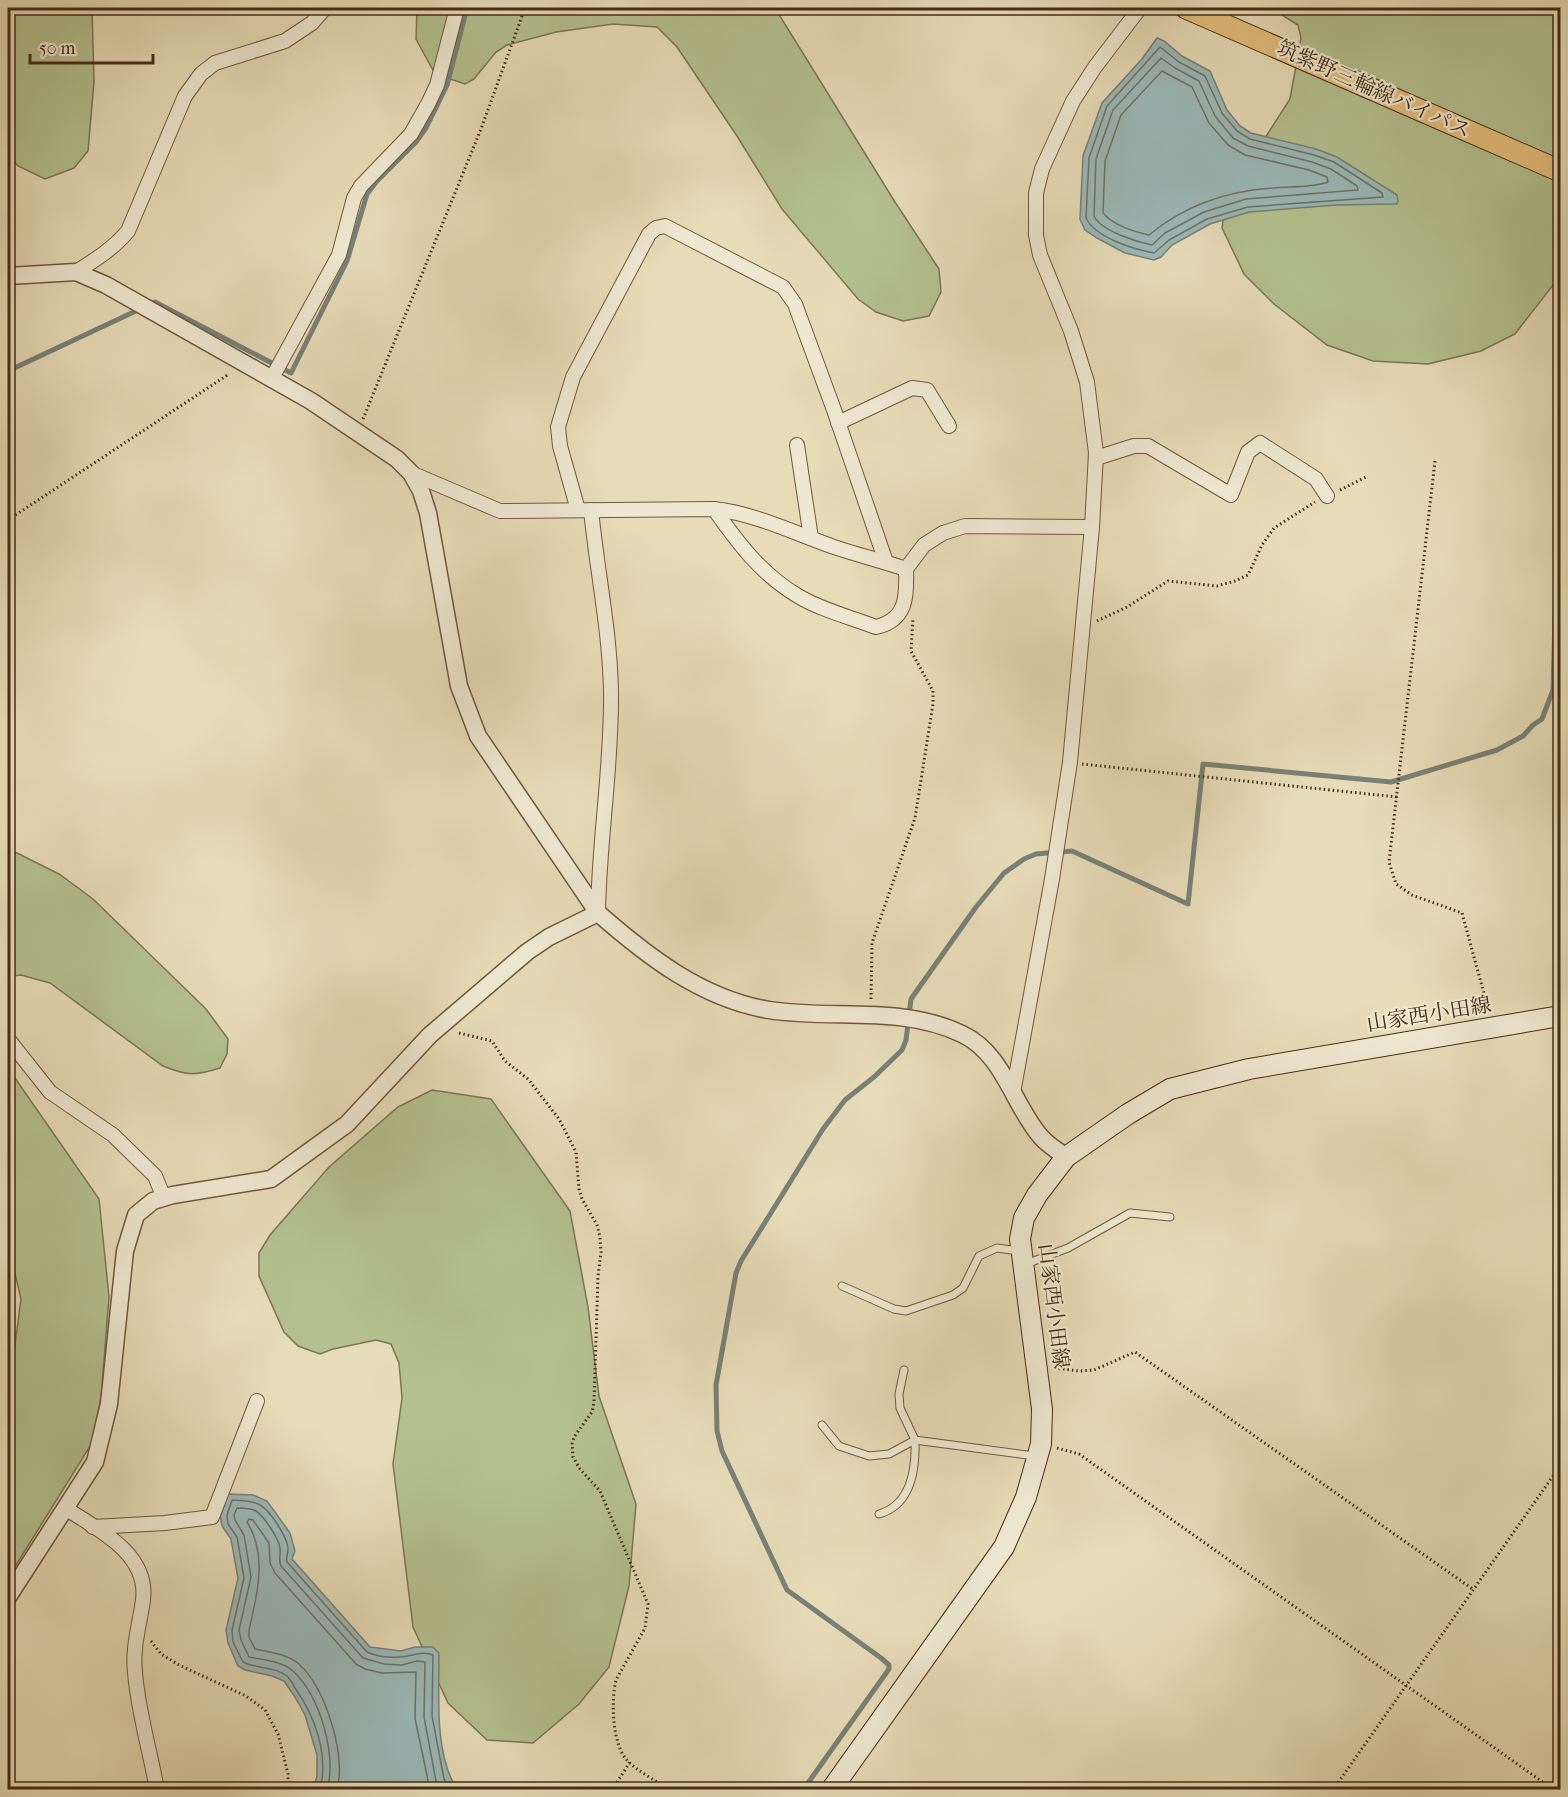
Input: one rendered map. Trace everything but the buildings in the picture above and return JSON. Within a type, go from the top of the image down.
[{"type":"main road","name":"筑紫野三輪線バイパス","points":[[1186,8],[1560,171]]},
{"type":"main road","name":"山家西小田線","points":[[831,1790],[1004,1547],[1026,1497],[1039,1450],[1042,1409],[1020,1239],[1024,1218],[1037,1195],[1066,1157],[1128,1114],[1170,1089],[1282,1062],[1560,1016]]},
{"type":"street","points":[[76,272],[106,252],[128,231],[185,96],[201,74],[215,63],[285,40],[312,23],[326,8]]},
{"type":"street","points":[[272,378],[339,255],[354,198],[361,186],[411,134],[428,104],[437,85],[457,8]]},
{"type":"street","points":[[1013,1092],[1052,879],[1070,762],[1092,527],[1096,458],[1087,382],[1071,331],[1040,255],[1036,236],[1036,193],[1042,169],[1073,101],[1095,67],[1140,8]]},
{"type":"street","points":[[598,913],[598,878],[610,739],[611,691],[606,629],[585,510],[560,446],[558,427],[573,377],[650,234],[656,228],[665,226],[783,288],[795,304],[885,562]]},
{"type":"street","points":[[8,276],[76,272],[106,285],[272,378],[398,459],[411,473],[421,491],[428,513],[459,686],[478,736],[598,913],[659,962],[698,987],[728,1000],[771,1010],[873,1015],[932,1023],[965,1035],[1000,1070],[1041,1137],[1066,1157]]},
{"type":"street","points":[[838,423],[912,388],[927,390],[949,426]]},
{"type":"street","points":[[1096,458],[1134,446],[1148,446],[1231,495],[1248,452],[1260,443],[1316,479],[1327,496]]},
{"type":"street","points":[[796,446],[811,538]]},
{"type":"street","points":[[411,473],[500,511],[714,509],[739,512],[906,569]]},
{"type":"street","points":[[714,509],[742,549],[755,564],[777,582],[798,597],[876,627],[886,625],[900,613],[904,604],[906,569],[924,545],[943,533],[965,526],[1092,527]]},
{"type":"street","points":[[8,1598],[94,1462],[109,1404],[125,1251],[136,1215],[153,1201],[164,1198],[235,1183],[272,1179],[347,1124],[440,1028],[527,952],[549,937],[598,913]]},
{"type":"street","points":[[8,1040],[50,1092],[113,1135],[155,1176],[164,1198]]},
{"type":"street","points":[[93,1527],[165,1523],[213,1517],[257,1401]]},
{"type":"street","points":[[65,1508],[114,1541],[130,1555],[141,1576],[143,1596],[134,1670],[157,1790]]},
{"type":"lane","points":[[842,1286],[894,1309],[906,1311],[953,1295],[963,1288],[979,1256],[997,1248],[1022,1258],[1068,1248],[1130,1213],[1170,1217]]},
{"type":"lane","points":[[879,1514],[890,1511],[908,1493],[916,1460],[915,1440],[900,1408],[899,1394],[904,1370]]},
{"type":"lane","points":[[822,1425],[839,1446],[869,1456],[889,1454],[915,1440],[1039,1450]]},
{"type":"path","points":[[358,432],[481,129],[525,8]]},
{"type":"path","points":[[8,520],[246,363]]},
{"type":"path","points":[[1435,461],[1389,862],[1396,884],[1412,894],[1462,913],[1494,1028]]},
{"type":"path","points":[[1083,622],[1100,621],[1127,608],[1168,581],[1217,586],[1235,582],[1248,575],[1262,545],[1274,528],[1304,507],[1368,476]]},
{"type":"path","points":[[873,1015],[872,943],[915,818],[933,704],[933,691],[911,651],[913,621],[911,598],[906,588]]},
{"type":"path","points":[[1070,762],[1397,797]]},
{"type":"path","points":[[440,1028],[492,1041],[505,1061],[528,1079],[545,1099],[560,1119],[576,1152],[579,1189],[600,1237],[602,1252],[598,1276],[594,1402],[592,1412],[574,1437],[573,1457],[580,1469],[600,1491],[648,1604],[645,1628],[616,1680],[614,1689],[615,1733],[625,1758],[669,1790]]},
{"type":"path","points":[[1037,1367],[1094,1370],[1135,1352],[1474,1590]]},
{"type":"path","points":[[1039,1450],[1079,1454],[1554,1790]]},
{"type":"path","points":[[1334,1790],[1560,1466]]},
{"type":"path","points":[[137,1633],[150,1640],[161,1654],[179,1665],[246,1696],[265,1710],[278,1734],[288,1773],[288,1790]]},
{"type":"path","points":[[612,1790],[630,1762]]},
{"type":"green space","points":[[8,8],[92,8],[94,82],[88,151],[74,168],[45,179],[18,166],[8,155]]},
{"type":"green space","points":[[417,8],[775,8],[939,269],[941,292],[929,316],[903,321],[876,312],[858,299],[782,209],[737,136],[677,47],[657,27],[613,24],[556,32],[507,45],[496,52],[474,79],[465,84],[435,74],[416,39]]},
{"type":"green space","points":[[1279,8],[1560,8],[1560,276],[1515,334],[1481,351],[1428,364],[1373,361],[1327,345],[1274,304],[1244,274],[1222,228],[1227,190],[1290,99],[1301,38],[1298,25],[1282,15]]},
{"type":"green space","points":[[8,851],[17,853],[59,874],[93,899],[206,1009],[228,1039],[227,1054],[220,1068],[191,1074],[163,1066],[50,983],[21,975],[8,977]]},
{"type":"green space","points":[[8,1068],[99,1199],[109,1297],[101,1398],[92,1443],[8,1578],[8,1398],[21,1299],[8,1244]]},
{"type":"green space","points":[[432,1090],[491,1099],[570,1211],[588,1307],[599,1396],[636,1504],[629,1586],[609,1667],[579,1704],[533,1743],[487,1740],[448,1703],[413,1627],[393,1464],[402,1398],[399,1363],[391,1344],[376,1340],[320,1354],[298,1346],[284,1332],[259,1276],[259,1253],[270,1235],[329,1167],[398,1107]]},
{"type":"water","points":[[1157,38],[1182,56],[1210,71],[1227,110],[1240,126],[1251,133],[1316,149],[1337,157],[1397,195],[1397,204],[1336,205],[1249,212],[1210,224],[1172,245],[1161,257],[1154,260],[1125,253],[1085,230],[1080,219],[1083,156],[1102,103],[1142,59]]},
{"type":"water","points":[[226,1494],[253,1495],[267,1501],[290,1533],[295,1551],[292,1559],[370,1647],[401,1651],[415,1647],[433,1647],[439,1653],[441,1742],[444,1759],[457,1789],[313,1789],[317,1776],[317,1755],[305,1715],[295,1697],[284,1681],[238,1666],[228,1643],[226,1630],[238,1578],[231,1539],[222,1526],[220,1514]]},
{"type":"waterway","points":[[8,371],[155,302],[291,373],[347,261],[367,194],[416,142],[426,128],[447,85],[467,8]]},
{"type":"waterway","points":[[803,1790],[889,1669],[889,1665],[787,1590],[722,1451],[717,1431],[716,1385],[736,1273],[741,1261],[823,1129],[845,1100],[874,1077],[902,1050],[906,1040],[911,999],[976,907],[1004,873],[1024,859],[1036,854],[1072,851],[1188,904],[1203,764],[1391,782],[1497,750],[1523,736],[1542,719],[1553,690],[1556,579],[1560,564]]}]
